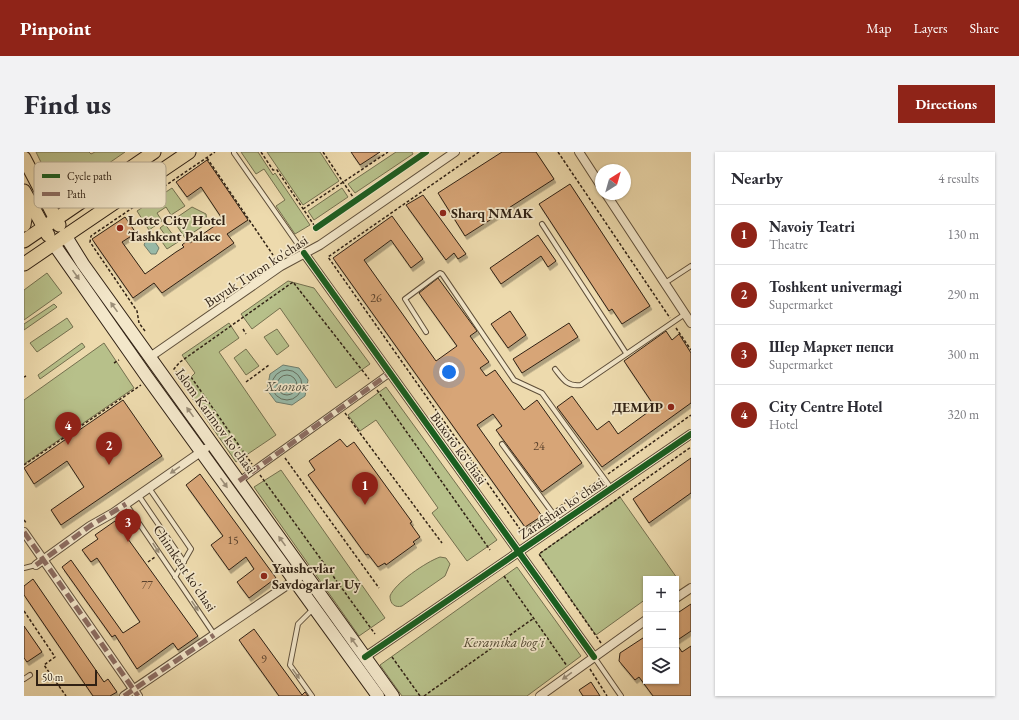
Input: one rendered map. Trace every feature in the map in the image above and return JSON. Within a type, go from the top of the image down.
[{"type":"main road","points":[[139,162],[154,152]]},
{"type":"main road","points":[[166,167],[189,152]]},
{"type":"main road","name":"Islom Karimov ko'chasi","points":[[24,158],[34,178]]},
{"type":"main road","points":[[24,191],[53,243],[201,452],[378,696]]},
{"type":"main road","points":[[24,198],[26,213],[24,225]]},
{"type":"main road","name":"Islom Karimov ko'chasi","points":[[49,208],[83,264],[393,696]]},
{"type":"main road","points":[[24,241],[71,208]]},
{"type":"main road","points":[[24,264],[105,208]]},
{"type":"main road","name":"Zarafshan ko'chasi","points":[[354,664],[365,657]]},
{"type":"street","name":"Buyuk Turon ko'chasi","points":[[150,357],[281,266],[320,245],[455,152]]},
{"type":"street","points":[[579,152],[595,177]]},
{"type":"street","points":[[610,200],[691,323]]},
{"type":"street","name":"Buxoro ko'chasi","points":[[304,253],[594,657]]},
{"type":"street","points":[[239,481],[390,373]]},
{"type":"street","name":"Zarafshan ko'chasi","points":[[365,657],[691,434]]},
{"type":"street","points":[[40,563],[90,526],[126,504],[212,444]]},
{"type":"street","points":[[24,532],[40,563],[136,693]]},
{"type":"street","points":[[124,696],[136,693],[214,635],[305,573]]},
{"type":"street","points":[[679,596],[691,588]]},
{"type":"street","points":[[540,696],[643,622]]},
{"type":"lane","name":"Buxoro ko'chasi","points":[[234,154],[304,253]]},
{"type":"lane","points":[[542,224],[626,353]]},
{"type":"lane","points":[[665,283],[691,266]]},
{"type":"lane","points":[[426,332],[405,299],[442,274],[514,380],[542,393],[611,488]]},
{"type":"lane","points":[[556,369],[567,384],[574,386],[581,385],[685,313]]},
{"type":"lane","points":[[502,444],[560,523]]},
{"type":"lane","points":[[149,488],[191,549],[175,577]]},
{"type":"lane","points":[[138,495],[184,562]]},
{"type":"lane","name":"Chimkent ko'chasi","points":[[126,504],[214,635]]},
{"type":"lane","points":[[24,568],[40,563]]},
{"type":"lane","points":[[312,696],[290,666],[298,624],[314,608]]},
{"type":"lane","name":"Buxoro ko'chasi","points":[[594,657],[621,696]]},
{"type":"lane","points":[[24,679],[30,675]]},
{"type":"path","points":[[166,186],[215,152]]},
{"type":"path","points":[[261,152],[273,170],[277,170],[316,228],[426,152]]},
{"type":"path","points":[[323,152],[355,201]]},
{"type":"path","points":[[303,209],[388,152]]},
{"type":"path","points":[[479,152],[328,257],[522,532]]},
{"type":"path","points":[[558,152],[691,350]]},
{"type":"path","points":[[207,158],[273,255]]},
{"type":"path","points":[[133,208],[91,236],[90,242],[137,311],[139,323],[145,331]]},
{"type":"path","points":[[183,382],[174,370],[180,362],[293,282],[373,385],[490,550]]},
{"type":"path","points":[[243,329],[246,334]]},
{"type":"path","points":[[114,363],[119,360]]},
{"type":"path","points":[[246,382],[269,365]]},
{"type":"path","points":[[191,377],[375,634]]},
{"type":"path","points":[[24,465],[141,385]]},
{"type":"path","points":[[341,408],[442,543]]},
{"type":"path","points":[[602,645],[539,554],[691,448]]},
{"type":"path","points":[[280,451],[379,588]]},
{"type":"path","points":[[239,466],[249,460]]},
{"type":"path","points":[[504,576],[572,673]]},
{"type":"path","points":[[24,611],[55,657],[44,666],[66,696]]},
{"type":"path","points":[[424,696],[534,618]]},
{"type":"path","points":[[392,657],[420,696]]},
{"type":"path","points":[[590,668],[606,696]]},
{"type":"green space","points":[[36,152],[89,152],[91,154],[95,152],[125,152],[111,162],[41,162]]},
{"type":"green space","points":[[241,152],[258,152],[273,175],[275,173],[310,225],[295,234],[276,206],[285,200],[264,169],[256,174]]},
{"type":"green space","points":[[267,152],[320,152],[339,181],[303,205]]},
{"type":"green space","points":[[396,152],[412,152],[413,154],[355,193],[348,184]]},
{"type":"green space","points":[[172,188],[185,206],[171,215],[166,207],[166,192]]},
{"type":"green space","points":[[342,188],[348,197],[314,220],[308,211]]},
{"type":"green space","points":[[192,207],[206,214],[207,221],[203,226],[185,238],[173,220]]},
{"type":"green space","points":[[142,208],[164,208],[157,213],[162,221],[149,230],[137,211]]},
{"type":"green space","points":[[165,224],[178,242],[167,249],[160,239],[165,235],[160,228]]},
{"type":"green space","points":[[47,273],[62,293],[24,320],[24,290]]},
{"type":"green space","points":[[288,281],[314,288],[370,364],[336,388],[280,308],[252,329],[241,314]]},
{"type":"green space","points":[[54,304],[57,307],[24,330],[24,324]]},
{"type":"green space","points":[[67,318],[73,327],[37,352],[30,343]]},
{"type":"green space","points":[[229,323],[239,338],[219,352],[276,435],[236,462],[183,385],[195,373],[182,355]]},
{"type":"green space","points":[[277,329],[289,346],[277,355],[264,337]]},
{"type":"green space","points":[[82,343],[85,347],[40,379],[38,375]]},
{"type":"green space","points":[[104,343],[134,388],[24,464],[24,400]]},
{"type":"green space","points":[[246,349],[259,366],[246,375],[234,358]]},
{"type":"green space","points":[[386,387],[497,540],[467,561],[432,513],[438,508],[376,420],[360,431],[348,415]]},
{"type":"green space","points":[[281,470],[385,618],[359,636],[254,487]]},
{"type":"green space","points":[[620,497],[676,576],[643,576],[643,601],[596,635],[539,554]]},
{"type":"green space","points":[[440,557],[446,558],[450,564],[445,576],[402,606],[393,605],[390,596],[398,585],[419,568]]},
{"type":"green space","name":"Keramika bog'i","points":[[517,567],[581,656],[527,696],[402,696],[380,665]]},
{"type":"water","points":[[150,238],[153,239],[159,248],[156,254],[151,254],[144,245],[146,240]]},
{"type":"water","name":"Хлопок","points":[[283,365],[299,368],[308,380],[305,396],[292,405],[276,402],[267,390],[270,374]]},
{"type":"building","points":[[351,152],[380,152],[360,165]]},
{"type":"building","points":[[502,152],[536,152],[554,179],[465,236],[438,193]]},
{"type":"building","name":"Lotte City Hotel Tashkent Palace","points":[[207,160],[248,220],[227,234],[234,243],[162,293],[154,283],[133,298],[92,239],[125,217],[136,233],[122,242],[145,274],[184,247],[182,245],[188,240],[190,243],[223,220],[201,187],[187,197],[176,182]]},
{"type":"building","points":[[570,184],[650,306],[622,324],[612,309],[609,311],[539,204]]},
{"type":"building","points":[[423,195],[466,254],[458,259],[454,253],[446,260],[406,205]]},
{"type":"building","points":[[392,216],[423,259],[411,268],[391,240],[364,260],[436,361],[457,346],[419,293],[438,278],[477,331],[470,336],[489,362],[480,368],[486,376],[495,370],[524,410],[537,400],[582,463],[542,492],[496,430],[502,426],[493,414],[477,425],[542,516],[525,527],[333,258]]},
{"type":"building","points":[[538,235],[556,261],[548,267],[541,256],[501,284],[490,268]]},
{"type":"building","points":[[510,311],[526,335],[508,348],[491,324]]},
{"type":"building","points":[[569,323],[578,337],[522,373],[513,359]]},
{"type":"building","points":[[666,331],[672,340],[679,334],[691,353],[691,403],[602,467],[557,407],[572,396],[597,430],[609,421],[618,434],[655,407],[624,361]]},
{"type":"building","points":[[123,400],[162,456],[61,525],[51,510],[84,487],[67,461],[34,484],[24,468]]},
{"type":"building","points":[[340,439],[347,447],[354,442],[412,522],[410,523],[420,537],[413,542],[415,544],[386,565],[385,563],[378,567],[368,554],[366,555],[308,475],[315,470],[309,461]]},
{"type":"building","points":[[691,458],[691,493],[649,523],[633,499]]},
{"type":"building","points":[[200,474],[276,578],[249,598],[237,582],[254,569],[246,557],[229,570],[211,545],[223,536],[186,485]]},
{"type":"building","points":[[115,521],[198,636],[178,650],[173,643],[137,669],[115,635],[112,637],[62,567],[71,560],[123,633],[140,622],[97,558],[91,562],[82,550],[98,539],[95,535]]},
{"type":"building","points":[[33,579],[104,682],[108,679],[117,692],[110,696],[93,696],[24,595],[24,586]]},
{"type":"building","points":[[691,604],[691,631],[679,639],[679,612]]},
{"type":"building","points":[[24,626],[42,652],[27,662],[24,658]]},
{"type":"building","points":[[254,629],[302,695],[305,692],[308,696],[279,696],[239,640]]},
{"type":"building","points":[[643,638],[643,682],[639,677],[635,680],[619,661],[620,653]]},
{"type":"building","points":[[691,646],[691,696],[653,696],[644,684],[679,684],[679,648],[682,652]]},
{"type":"building","points":[[591,682],[600,696],[583,696],[579,690]]},
{"type":"marked path","points":[[239,481],[390,373]]},
{"type":"marked path","points":[[36,565],[90,526],[126,504]]},
{"type":"marked path","points":[[24,532],[138,696]]},
{"type":"marked path","points":[[124,696],[214,635]]},
{"type":"cycle path","points":[[316,228],[426,152]]},
{"type":"cycle path","points":[[304,253],[594,657]]},
{"type":"cycle path","points":[[365,657],[691,434]]},
{"type":"place","name":"Sharq NMAK","points":[[443,213]]},
{"type":"place","name":"Lotte City Hotel Tashkent Palace","points":[[120,228]]},
{"type":"place","name":"ДЕМИР","points":[[671,407]]},
{"type":"place","name":"City Centre Hotel","points":[[68,445]]},
{"type":"place","name":"Toshkent univermagi","points":[[109,465]]},
{"type":"place","name":"Navoiy Teatri","points":[[365,505]]},
{"type":"place","name":"Шер Маркет пепси","points":[[128,542]]},
{"type":"place","name":"Yaushevlar Savdogarlar Uy","points":[[264,576]]}]
